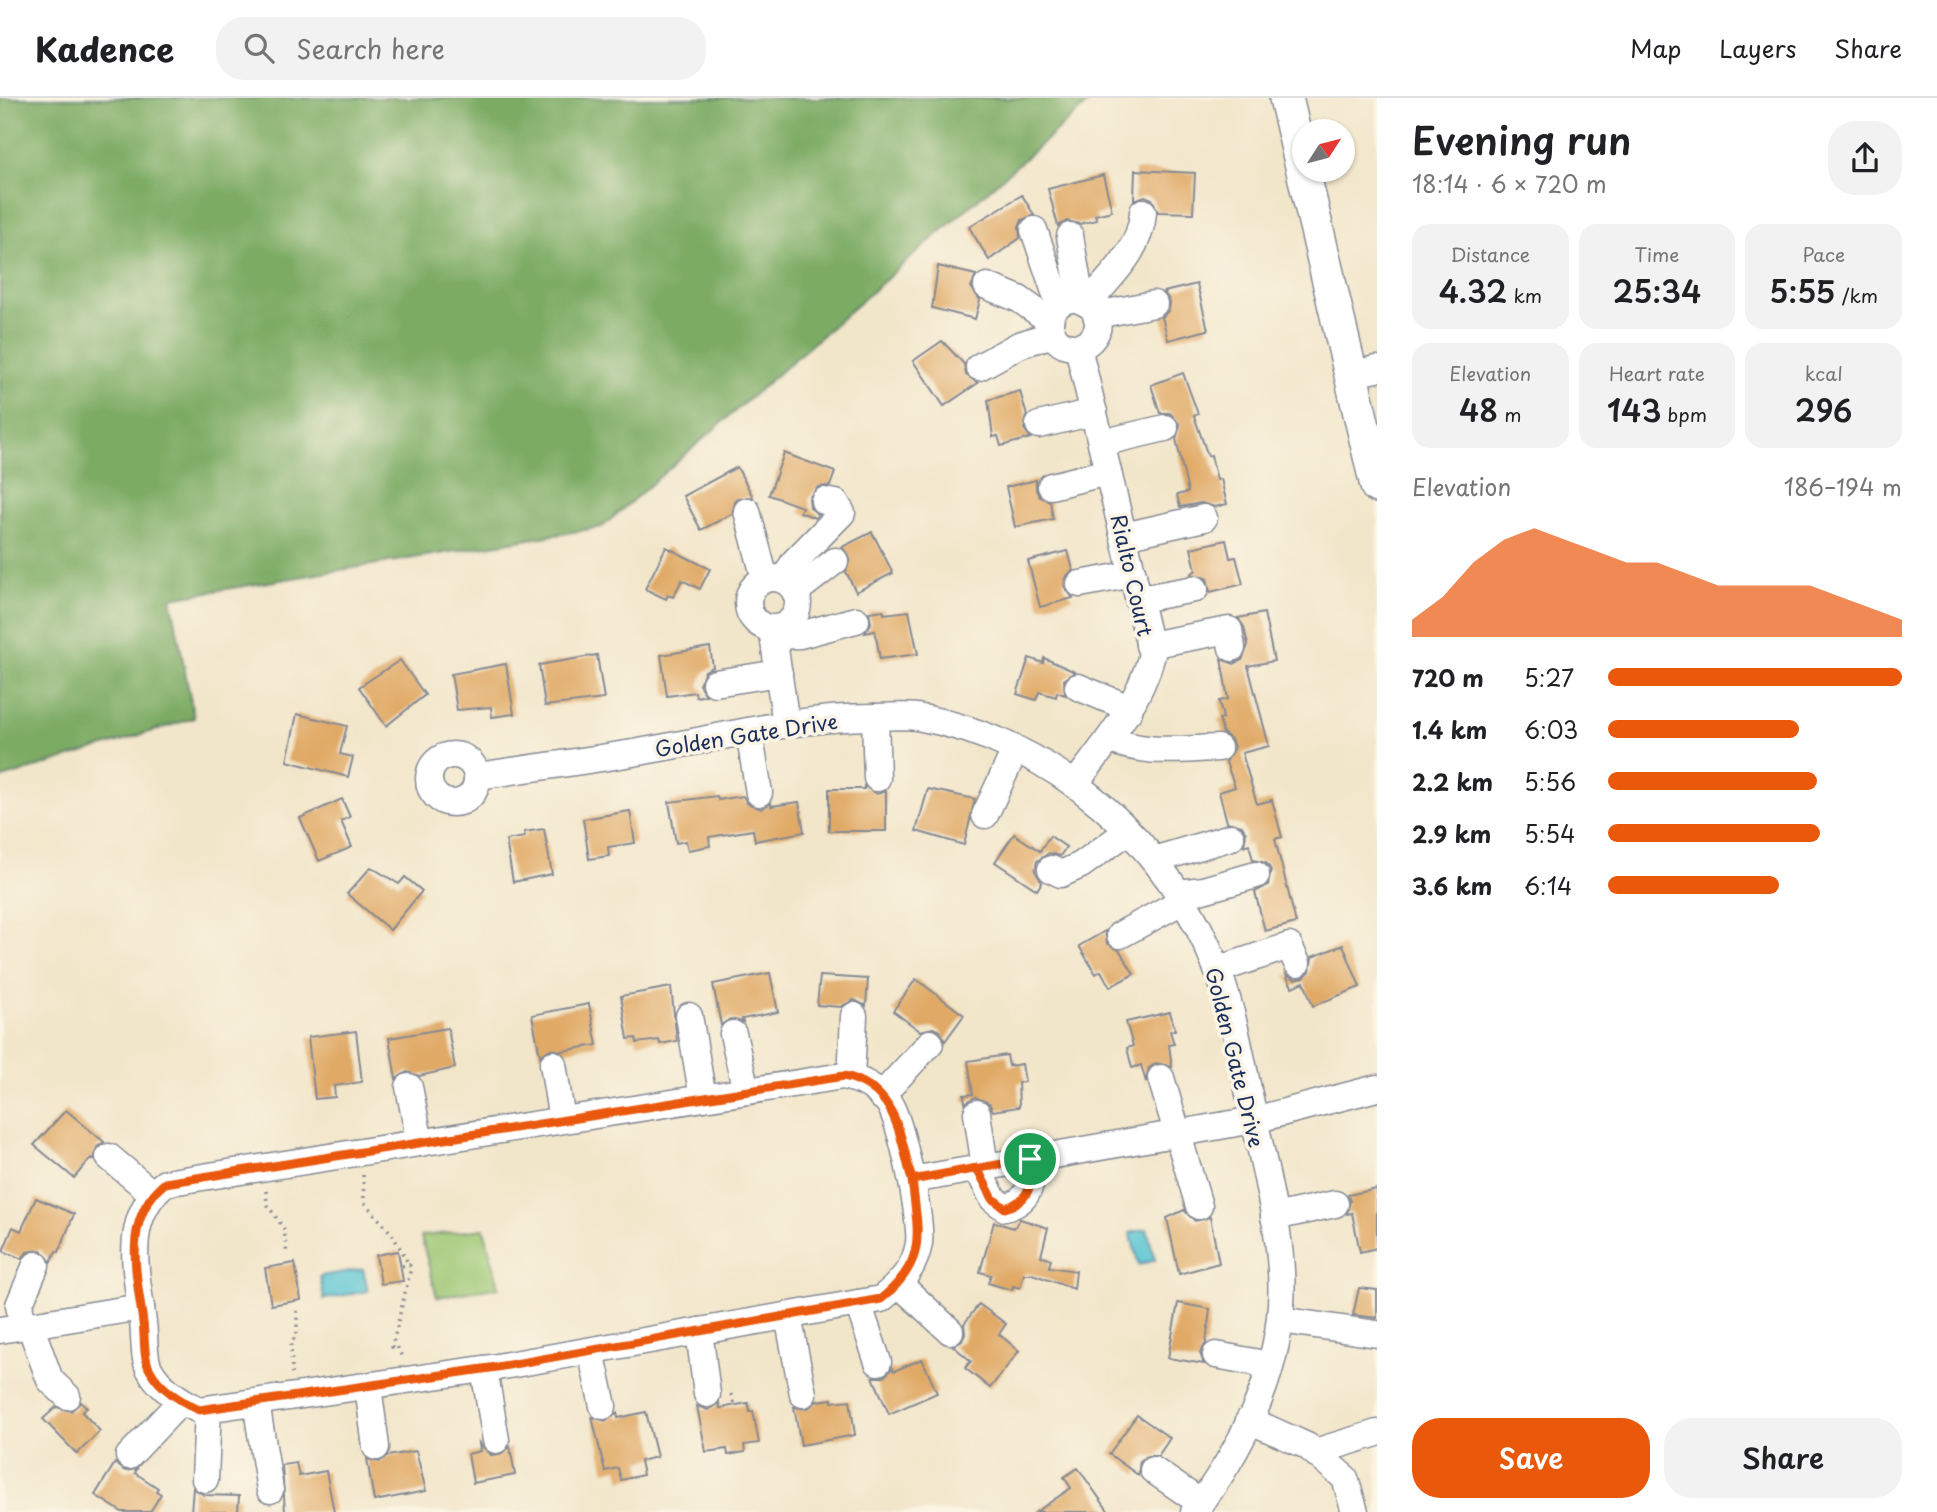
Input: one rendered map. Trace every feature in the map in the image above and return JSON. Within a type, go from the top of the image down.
[{"type":"main road","points":[[1286,98],[1364,372],[1377,485]]},
{"type":"street","points":[[979,367],[1071,313],[1136,246],[1142,228],[1143,212]]},
{"type":"street","points":[[1034,230],[1071,313],[1095,334],[1085,344],[1077,347],[1062,344],[1071,313],[1070,236]]},
{"type":"street","points":[[988,286],[1019,299],[1071,313],[1154,304]]},
{"type":"street","name":"Rialto Court","points":[[1075,784],[1129,711],[1144,684],[1152,655],[1077,347]]},
{"type":"street","points":[[1040,425],[1094,412]]},
{"type":"street","points":[[1101,443],[1165,428]]},
{"type":"street","points":[[1051,486],[1108,472]]},
{"type":"street","points":[[781,584],[794,562],[842,513],[836,503],[824,501]]},
{"type":"street","points":[[747,511],[781,584],[798,601],[793,617],[773,632]]},
{"type":"street","points":[[1124,536],[1204,519]]},
{"type":"street","points":[[835,561],[781,584],[750,592],[748,609],[757,623],[773,632],[800,635],[856,620]]},
{"type":"street","points":[[1080,584],[1195,589]]},
{"type":"street","points":[[1149,645],[1229,630],[1232,648]]},
{"type":"street","points":[[773,632],[786,724]]},
{"type":"street","points":[[715,682],[779,673]]},
{"type":"street","points":[[1079,687],[1129,711]]},
{"type":"street","points":[[875,717],[877,778]]},
{"type":"street","name":"Golden Gate Drive","points":[[478,776],[652,750],[786,724],[875,717],[915,717],[984,736],[1054,768],[1128,831],[1182,897],[1217,970],[1254,1120],[1274,1217],[1282,1300],[1270,1365],[1249,1420],[1216,1483],[1197,1507]]},
{"type":"street","points":[[749,731],[759,793]]},
{"type":"street","points":[[1109,738],[1128,747],[1150,750],[1218,748]]},
{"type":"street","points":[[985,816],[1015,750]]},
{"type":"street","points":[[1051,869],[1061,874],[1081,865],[1128,831]]},
{"type":"street","points":[[1154,860],[1231,837]]},
{"type":"street","points":[[1120,935],[1182,897],[1256,875]]},
{"type":"street","points":[[1217,970],[1289,946],[1297,963]]},
{"type":"street","points":[[689,1016],[703,1098]]},
{"type":"street","points":[[852,1078],[854,1016]]},
{"type":"street","points":[[733,1034],[746,1091]]},
{"type":"street","points":[[881,1096],[930,1043]]},
{"type":"street","points":[[553,1064],[562,1120]]},
{"type":"street","points":[[844,1076],[867,1082],[890,1105],[912,1180],[919,1242],[905,1279],[881,1299],[484,1369],[199,1410],[181,1401],[149,1370],[134,1243],[141,1214],[153,1194],[165,1183],[746,1091],[844,1076]]},
{"type":"street","points":[[1161,1078],[1199,1206]]},
{"type":"street","points":[[409,1087],[421,1143]]},
{"type":"street","points":[[912,1180],[1254,1120],[1377,1088]]},
{"type":"street","points":[[977,1113],[981,1168],[993,1199],[1005,1208],[1014,1205],[1028,1192],[1033,1182],[1030,1159]]},
{"type":"street","points":[[109,1157],[153,1194]]},
{"type":"street","points":[[1274,1217],[1335,1204]]},
{"type":"street","points":[[36,1265],[19,1305],[17,1327],[50,1380],[67,1396]]},
{"type":"street","points":[[899,1284],[950,1331]]},
{"type":"street","points":[[858,1303],[878,1362]]},
{"type":"street","points":[[17,1327],[141,1307]]},
{"type":"street","points":[[788,1316],[803,1394]]},
{"type":"street","points":[[1280,1320],[1377,1334]]},
{"type":"street","points":[[699,1331],[707,1394]]},
{"type":"street","points":[[591,1351],[603,1406]]},
{"type":"street","points":[[1216,1355],[1270,1365]]},
{"type":"street","points":[[484,1369],[496,1440]]},
{"type":"street","points":[[368,1386],[376,1447]]},
{"type":"street","points":[[129,1456],[181,1401]]},
{"type":"street","points":[[256,1402],[271,1490]]},
{"type":"street","points":[[205,1479],[208,1409]]},
{"type":"street","points":[[1249,1420],[1315,1452],[1345,1478],[1355,1512]]},
{"type":"street","points":[[1315,1452],[1377,1433]]},
{"type":"street","points":[[1153,1470],[1197,1507]]},
{"type":"path","points":[[358,1153],[365,1188],[364,1202],[392,1234],[410,1264],[407,1289],[392,1348],[397,1346],[412,1379]]},
{"type":"path","points":[[264,1168],[267,1204],[284,1229],[287,1255]]},
{"type":"path","points":[[402,1266],[410,1264]]},
{"type":"path","points":[[292,1397],[291,1343],[297,1334],[297,1310]]},
{"type":"green space","points":[[0,98],[1094,98],[602,527],[171,598],[194,718],[0,779]]},
{"type":"green space","points":[[484,1229],[499,1287],[437,1297],[421,1236]]},
{"type":"water","points":[[1147,1229],[1155,1260],[1139,1265],[1130,1233]]},
{"type":"water","points":[[363,1269],[368,1291],[324,1299],[320,1276]]},
{"type":"building","points":[[1135,170],[1195,173],[1193,213],[1158,212],[1152,199],[1145,196],[1134,200]]},
{"type":"building","points":[[1103,175],[1112,211],[1095,215],[1097,220],[1079,224],[1067,221],[1058,226],[1048,189]]},
{"type":"building","points":[[1022,195],[1034,215],[1022,220],[1020,238],[989,260],[969,227]]},
{"type":"building","points":[[938,266],[976,275],[971,287],[980,300],[975,319],[932,308]]},
{"type":"building","points":[[1197,284],[1208,330],[1168,340],[1162,317],[1169,310],[1170,302],[1164,292]]},
{"type":"building","points":[[942,341],[964,364],[966,375],[978,383],[944,406],[913,361]]},
{"type":"building","points":[[1183,373],[1198,414],[1194,416],[1208,456],[1211,455],[1217,480],[1221,479],[1227,504],[1215,507],[1201,503],[1180,507],[1177,495],[1188,492],[1176,439],[1180,425],[1170,413],[1160,413],[1151,385]]},
{"type":"building","points":[[1020,391],[1027,416],[1024,429],[1031,438],[1001,446],[998,436],[993,437],[988,400]]},
{"type":"building","points":[[784,453],[835,472],[830,486],[818,487],[809,498],[810,507],[818,515],[815,518],[800,512],[802,507],[769,495]]},
{"type":"building","points":[[737,467],[753,497],[736,499],[732,514],[701,530],[683,496]]},
{"type":"building","points":[[1036,480],[1036,490],[1040,497],[1050,501],[1053,519],[1015,527],[1006,487]]},
{"type":"building","points":[[872,532],[893,573],[856,592],[846,572],[850,558],[842,547]]},
{"type":"building","points":[[1226,540],[1230,558],[1236,557],[1243,584],[1210,592],[1207,578],[1191,574],[1196,570],[1191,548]]},
{"type":"building","points":[[666,547],[710,569],[700,589],[682,580],[673,597],[668,595],[666,599],[645,589]]},
{"type":"building","points":[[1068,551],[1073,570],[1065,578],[1064,586],[1073,598],[1040,607],[1028,561]]},
{"type":"building","points":[[883,610],[884,614],[909,611],[918,654],[880,659],[875,631],[865,633],[871,623],[869,612]]},
{"type":"building","points":[[1264,613],[1274,661],[1248,666],[1269,746],[1242,753],[1257,804],[1272,800],[1282,837],[1275,839],[1296,923],[1265,931],[1255,892],[1268,885],[1271,870],[1266,863],[1253,860],[1249,844],[1244,846],[1246,833],[1242,826],[1227,822],[1219,792],[1235,787],[1226,762],[1234,747],[1231,739],[1223,733],[1219,719],[1223,718],[1219,701],[1228,699],[1221,659],[1234,664],[1242,660],[1248,645],[1244,627],[1238,618]]},
{"type":"building","points":[[710,647],[713,667],[705,671],[699,685],[706,695],[696,697],[695,692],[667,696],[661,655]]},
{"type":"building","points":[[597,655],[604,699],[545,706],[539,665]]},
{"type":"building","points":[[1029,658],[1043,663],[1044,658],[1075,672],[1064,680],[1065,695],[1057,692],[1056,697],[1039,692],[1036,700],[1017,694]]},
{"type":"building","points":[[400,660],[425,695],[386,726],[359,687]]},
{"type":"building","points":[[506,664],[514,714],[492,717],[491,707],[457,710],[451,674]]},
{"type":"building","points":[[297,714],[347,726],[340,754],[353,757],[348,777],[287,761]]},
{"type":"building","points":[[864,786],[877,794],[886,791],[886,831],[829,831],[829,789],[864,789]]},
{"type":"building","points":[[928,789],[975,799],[964,845],[916,831]]},
{"type":"building","points":[[717,796],[718,800],[743,796],[747,803],[761,809],[771,803],[771,806],[799,802],[804,832],[755,841],[753,830],[709,837],[710,846],[688,850],[686,841],[676,843],[669,802]]},
{"type":"building","points":[[342,799],[350,817],[341,821],[352,847],[319,861],[300,818]]},
{"type":"building","points":[[630,811],[635,843],[608,847],[609,856],[589,859],[583,819]]},
{"type":"building","points":[[544,829],[552,874],[513,882],[506,840],[525,837],[524,832]]},
{"type":"building","points":[[1014,834],[1040,851],[1050,836],[1066,847],[1060,856],[1049,853],[1037,861],[1035,871],[1042,882],[1037,890],[995,862]]},
{"type":"building","points":[[371,867],[399,884],[405,877],[422,891],[390,930],[347,894]]},
{"type":"building","points":[[1105,931],[1107,943],[1120,951],[1134,974],[1110,987],[1101,971],[1096,974],[1079,946]]},
{"type":"building","points":[[1343,945],[1360,987],[1313,1006],[1304,982],[1292,987],[1286,974],[1295,979],[1304,977],[1310,971],[1312,957]]},
{"type":"building","points":[[770,973],[778,1012],[742,1019],[743,1022],[730,1019],[721,1025],[713,984]]},
{"type":"building","points":[[820,976],[868,979],[866,1006],[854,1000],[841,1007],[817,1005]]},
{"type":"building","points":[[916,979],[964,1015],[945,1041],[940,1031],[933,1028],[920,1031],[893,1011]]},
{"type":"building","points":[[671,987],[677,1041],[660,1044],[659,1040],[637,1043],[636,1038],[628,1039],[621,996]]},
{"type":"building","points":[[589,1004],[597,1045],[562,1051],[550,1049],[540,1056],[532,1015]]},
{"type":"building","points":[[1170,1012],[1175,1030],[1170,1031],[1174,1044],[1169,1045],[1172,1067],[1156,1063],[1149,1068],[1146,1082],[1141,1065],[1132,1068],[1127,1048],[1133,1046],[1126,1022]]},
{"type":"building","points":[[448,1028],[455,1068],[419,1076],[407,1072],[396,1079],[389,1038]]},
{"type":"building","points":[[356,1031],[362,1082],[334,1086],[335,1097],[315,1099],[308,1037]]},
{"type":"building","points":[[1007,1055],[1009,1066],[1022,1064],[1025,1082],[1018,1083],[1019,1107],[993,1111],[989,1103],[975,1097],[965,1103],[964,1095],[973,1094],[968,1061]]},
{"type":"building","points":[[66,1110],[104,1142],[97,1147],[94,1160],[91,1158],[74,1178],[34,1145]]},
{"type":"building","points":[[1377,1189],[1377,1248],[1360,1252],[1352,1213],[1347,1214],[1350,1201],[1348,1195]]},
{"type":"building","points":[[36,1198],[74,1214],[59,1252],[56,1251],[51,1262],[41,1250],[27,1252],[22,1259],[3,1251],[13,1227],[21,1231]]},
{"type":"building","points":[[1184,1210],[1195,1221],[1210,1217],[1219,1263],[1179,1274],[1167,1218]]},
{"type":"building","points":[[1020,1219],[1048,1228],[1041,1256],[1051,1259],[1049,1267],[1076,1271],[1074,1289],[1032,1274],[1024,1274],[1020,1288],[1013,1286],[1012,1290],[988,1283],[991,1275],[980,1272],[994,1222],[1014,1228]]},
{"type":"building","points":[[398,1251],[403,1281],[381,1284],[376,1255]]},
{"type":"building","points":[[295,1263],[301,1300],[271,1305],[265,1268]]},
{"type":"building","points":[[1359,1288],[1377,1290],[1377,1318],[1353,1315]]},
{"type":"building","points":[[1178,1303],[1210,1309],[1206,1343],[1200,1353],[1204,1364],[1168,1358]]},
{"type":"building","points":[[979,1304],[1006,1324],[999,1334],[1019,1351],[990,1388],[965,1368],[971,1361],[953,1346],[962,1341],[965,1334],[964,1324]]},
{"type":"building","points":[[922,1359],[937,1393],[889,1414],[873,1377],[884,1377],[892,1368],[894,1371]]},
{"type":"building","points":[[832,1399],[832,1402],[850,1400],[855,1435],[801,1445],[794,1407],[807,1409],[817,1401]]},
{"type":"building","points":[[81,1402],[87,1408],[82,1412],[100,1431],[77,1454],[43,1419],[56,1407],[71,1411]]},
{"type":"building","points":[[719,1403],[720,1408],[748,1403],[750,1412],[753,1411],[759,1443],[744,1445],[745,1452],[728,1455],[727,1449],[706,1452],[697,1406],[708,1410]]},
{"type":"building","points":[[646,1412],[657,1457],[640,1461],[643,1475],[621,1480],[618,1468],[605,1471],[592,1417],[606,1421],[617,1413],[618,1418]]},
{"type":"building","points":[[1137,1415],[1170,1438],[1158,1456],[1147,1456],[1140,1461],[1138,1475],[1109,1454]]},
{"type":"building","points":[[479,1443],[491,1455],[499,1455],[510,1447],[515,1475],[473,1483],[468,1454],[480,1451]]},
{"type":"building","points":[[416,1451],[426,1491],[374,1501],[367,1459],[379,1462],[388,1456]]},
{"type":"building","points":[[115,1463],[125,1471],[137,1469],[135,1473],[158,1488],[156,1491],[161,1494],[150,1512],[122,1512],[95,1495]]},
{"type":"building","points":[[296,1463],[299,1476],[326,1471],[334,1512],[285,1512],[282,1465]]},
{"type":"building","points":[[1078,1468],[1109,1512],[1036,1512],[1071,1488],[1064,1477]]},
{"type":"building","points":[[193,1488],[204,1495],[239,1496],[238,1512],[191,1512]]},
{"type":"route","points":[[1030,1159],[977,1168],[912,1180],[890,1105],[867,1082],[844,1076],[165,1183],[153,1194],[141,1214],[134,1243],[149,1370],[174,1397],[199,1410],[497,1367],[881,1299],[905,1279],[919,1242],[912,1180],[977,1168],[993,1199],[1005,1208],[1014,1205],[1028,1192],[1033,1182],[1030,1159]]}]
